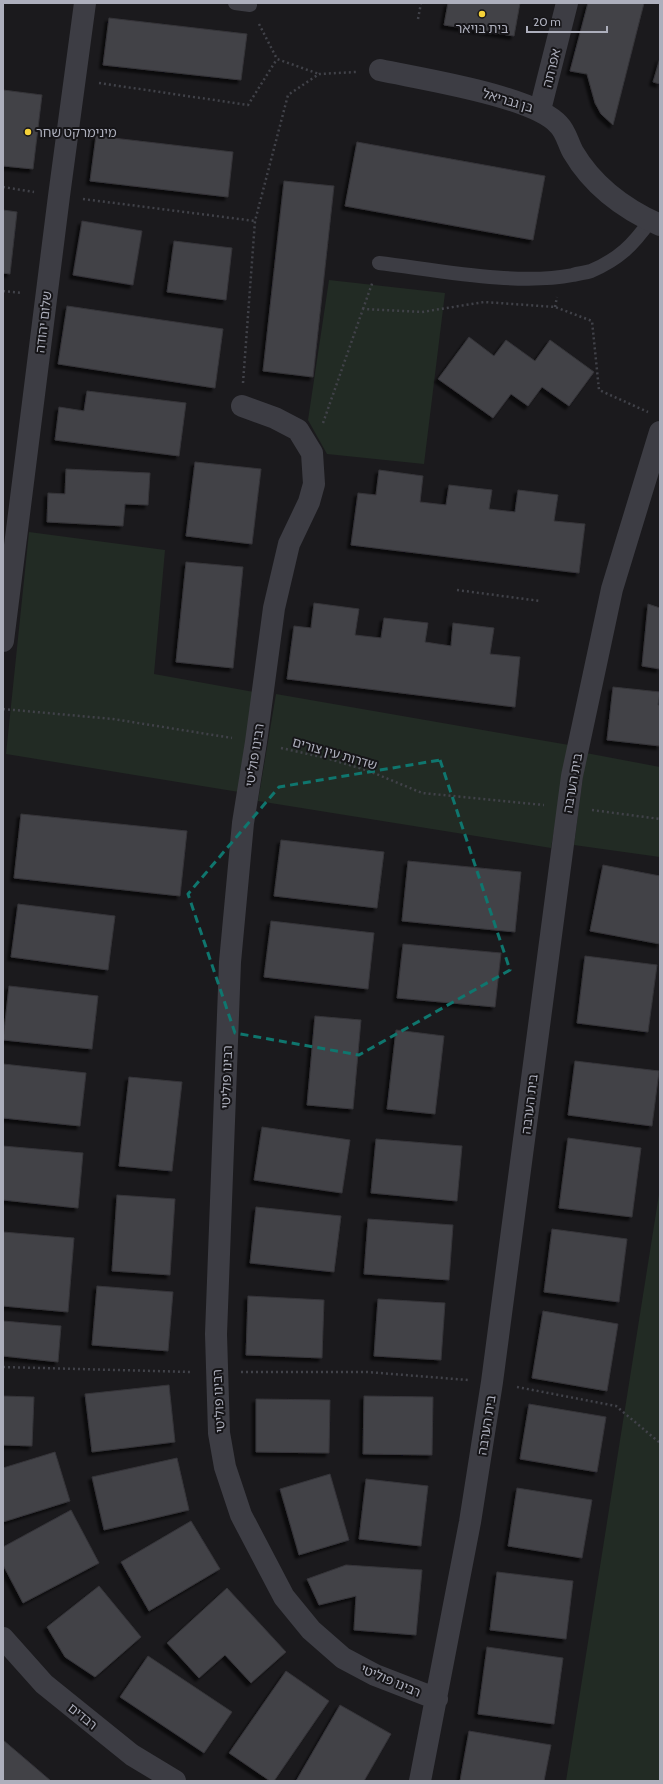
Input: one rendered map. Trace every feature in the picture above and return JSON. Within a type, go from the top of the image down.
[{"type":"street","name":"שלום יהודה","points":[[3,641],[85,3]]},
{"type":"street","name":"אפרתה","points":[[540,110],[567,3]]},
{"type":"street","name":"בן גבריאל","points":[[380,70],[498,96],[540,110],[560,125],[573,151],[587,173],[613,199],[655,223]]},
{"type":"street","name":"רבינו פוליטי","points":[[242,406],[275,418],[298,430],[312,453],[314,484],[309,502],[289,544],[274,608],[256,742],[243,823],[230,962],[216,1334],[219,1433],[225,1467],[241,1516],[284,1597],[311,1630],[343,1658],[375,1675],[437,1699]]},
{"type":"street","name":"בית הערבה","points":[[420,1781],[470,1522],[492,1382],[572,776],[612,589],[660,432]]},
{"type":"street","name":"רבדים","points":[[3,1638],[44,1684],[132,1755],[175,1781]]},
{"type":"lane","points":[[235,3],[250,5]]},
{"type":"lane","points":[[379,263],[496,276],[533,278],[560,277],[590,271],[614,258],[634,244],[655,223]]},
{"type":"path","points":[[418,19],[421,3]]},
{"type":"path","points":[[250,5],[277,59],[319,74],[380,70]]},
{"type":"path","points":[[75,80],[248,105],[277,59]]},
{"type":"path","points":[[244,375],[255,221],[288,95],[319,74]]},
{"type":"path","points":[[3,187],[59,196],[255,221]]},
{"type":"path","points":[[312,453],[379,263]]},
{"type":"path","points":[[363,309],[422,312],[484,302],[556,307],[592,321],[599,390],[631,404]]},
{"type":"path","points":[[457,590],[540,601]]},
{"type":"path","name":"שדרות עין צורים","points":[[3,709],[113,719],[256,742],[326,758],[369,772],[422,793],[568,807],[660,819]]},
{"type":"path","points":[[3,1367],[216,1372],[367,1372],[492,1382],[616,1406],[660,1443]]},
{"type":"highlighted area","points":[[440,760],[510,970],[359,1055],[235,1033],[188,894],[279,787]]},
{"type":"shaded area","points":[[329,280],[445,293],[424,464],[327,454],[308,420]]},
{"type":"shaded area","points":[[29,532],[165,550],[154,674],[254,692],[239,792],[6,754]]},
{"type":"shaded area","points":[[276,694],[569,745],[551,848],[258,801]]},
{"type":"shaded area","points":[[586,753],[660,767],[660,857],[574,845]]},
{"type":"shaded area","points":[[660,1188],[660,1781],[566,1781]]},
{"type":"building","name":"בית בויאר","points":[[448,3],[520,3],[514,36],[444,25]]},
{"type":"building","points":[[588,3],[644,3],[613,125],[601,114],[595,103],[587,74],[570,71]]},
{"type":"building","points":[[109,18],[247,34],[241,80],[103,65]]},
{"type":"building","points":[[660,58],[660,84],[653,82]]},
{"type":"building","points":[[3,90],[42,95],[33,169],[3,166]]},
{"type":"building","points":[[96,136],[233,152],[228,197],[90,181]]},
{"type":"building","points":[[357,142],[545,176],[533,240],[345,206]]},
{"type":"building","points":[[284,181],[334,186],[313,377],[263,371]]},
{"type":"building","points":[[3,210],[17,212],[10,274],[3,273]]},
{"type":"building","points":[[82,221],[142,231],[133,285],[73,275]]},
{"type":"building","points":[[174,241],[232,248],[226,300],[167,292]]},
{"type":"building","points":[[67,306],[223,329],[215,388],[58,364]]},
{"type":"building","points":[[469,337],[494,356],[506,340],[535,361],[550,340],[594,372],[569,406],[542,387],[528,406],[511,394],[493,418],[438,379]]},
{"type":"building","points":[[87,391],[186,403],[179,456],[55,440],[59,407],[84,411]]},
{"type":"building","points":[[195,462],[261,469],[252,544],[186,536]]},
{"type":"building","points":[[66,469],[150,473],[148,505],[125,504],[123,526],[47,522],[48,493],[65,494]]},
{"type":"building","points":[[379,470],[423,476],[420,502],[446,505],[449,485],[492,490],[489,509],[515,512],[518,490],[558,495],[554,521],[585,524],[579,573],[351,545],[358,493],[376,495]]},
{"type":"building","points":[[186,562],[243,567],[233,668],[176,662]]},
{"type":"building","points":[[314,603],[359,609],[355,635],[381,638],[384,618],[428,623],[425,642],[451,646],[453,623],[494,628],[490,654],[520,657],[515,707],[287,679],[294,626],[311,628]]},
{"type":"building","points":[[648,604],[660,608],[660,669],[642,666]]},
{"type":"building","points":[[613,687],[660,692],[658,705],[660,705],[660,746],[607,740]]},
{"type":"building","points":[[21,814],[187,831],[180,896],[14,878]]},
{"type":"building","points":[[281,840],[384,852],[377,908],[274,896]]},
{"type":"building","points":[[408,861],[521,872],[515,932],[402,921]]},
{"type":"building","points":[[603,865],[660,876],[660,944],[590,931]]},
{"type":"building","points":[[18,904],[115,916],[108,970],[11,957]]},
{"type":"building","points":[[271,921],[374,933],[368,989],[264,977]]},
{"type":"building","points":[[403,944],[501,953],[495,1007],[397,998]]},
{"type":"building","points":[[585,956],[657,965],[648,1032],[577,1023]]},
{"type":"building","points":[[9,986],[98,996],[92,1049],[3,1040]]},
{"type":"building","points":[[315,1016],[361,1020],[353,1109],[307,1105]]},
{"type":"building","points":[[396,1030],[444,1036],[435,1114],[387,1109]]},
{"type":"building","points":[[575,1061],[659,1071],[652,1126],[568,1115]]},
{"type":"building","points":[[3,1064],[86,1073],[80,1126],[3,1118]]},
{"type":"building","points":[[129,1077],[182,1082],[172,1171],[119,1166]]},
{"type":"building","points":[[262,1127],[350,1140],[342,1193],[254,1180]]},
{"type":"building","points":[[568,1138],[641,1148],[632,1217],[559,1208]]},
{"type":"building","points":[[376,1139],[462,1146],[457,1201],[371,1193]]},
{"type":"building","points":[[3,1146],[83,1153],[78,1208],[3,1200]]},
{"type":"building","points":[[117,1195],[175,1199],[170,1275],[112,1271]]},
{"type":"building","points":[[256,1207],[341,1216],[334,1272],[250,1263]]},
{"type":"building","points":[[368,1219],[453,1225],[449,1280],[364,1274]]},
{"type":"building","points":[[552,1229],[627,1239],[619,1302],[544,1292]]},
{"type":"building","points":[[3,1232],[74,1238],[68,1312],[3,1306]]},
{"type":"building","points":[[97,1286],[173,1292],[168,1351],[92,1345]]},
{"type":"building","points":[[248,1296],[324,1300],[322,1358],[246,1355]]},
{"type":"building","points":[[378,1299],[445,1303],[441,1360],[374,1356]]},
{"type":"building","points":[[543,1311],[618,1324],[607,1391],[532,1378]]},
{"type":"building","points":[[3,1321],[61,1326],[58,1362],[3,1356]]},
{"type":"building","points":[[169,1385],[175,1442],[92,1452],[85,1394]]},
{"type":"building","points":[[3,1396],[34,1397],[32,1446],[3,1445]]},
{"type":"building","points":[[364,1396],[433,1397],[432,1455],[363,1454]]},
{"type":"building","points":[[256,1399],[330,1400],[329,1453],[256,1452]]},
{"type":"building","points":[[529,1404],[606,1417],[597,1472],[520,1459]]},
{"type":"building","points":[[55,1452],[70,1501],[3,1522],[3,1468]]},
{"type":"building","points":[[177,1458],[189,1510],[104,1530],[92,1477]]},
{"type":"building","points":[[330,1474],[349,1540],[299,1555],[280,1489]]},
{"type":"building","points":[[366,1479],[428,1486],[421,1546],[359,1539]]},
{"type":"building","points":[[517,1488],[592,1500],[582,1558],[508,1546]]},
{"type":"building","points":[[71,1510],[99,1563],[23,1603],[3,1565],[3,1547]]},
{"type":"building","points":[[191,1521],[220,1569],[149,1611],[121,1562]]},
{"type":"building","points":[[346,1565],[422,1570],[416,1635],[354,1630],[356,1596],[319,1605],[307,1579]]},
{"type":"building","points":[[497,1572],[573,1581],[566,1639],[490,1630]]},
{"type":"building","points":[[99,1586],[141,1637],[95,1677],[65,1657],[47,1627]]},
{"type":"building","points":[[227,1588],[286,1652],[251,1683],[225,1655],[199,1678],[167,1643]]},
{"type":"building","points":[[487,1647],[563,1658],[554,1724],[478,1714]]},
{"type":"building","points":[[148,1656],[232,1712],[204,1753],[120,1697]]},
{"type":"building","points":[[286,1671],[329,1701],[274,1781],[270,1781],[229,1753]]},
{"type":"building","points":[[340,1705],[391,1734],[364,1781],[296,1781]]},
{"type":"building","points":[[469,1731],[551,1745],[544,1781],[460,1781]]},
{"type":"building","points":[[3,1740],[23,1757],[51,1781],[3,1781]]},
{"type":"place","name":"בית בויאר","points":[[482,14]]},
{"type":"place","name":"מינימרקט שחר","points":[[28,132]]}]
